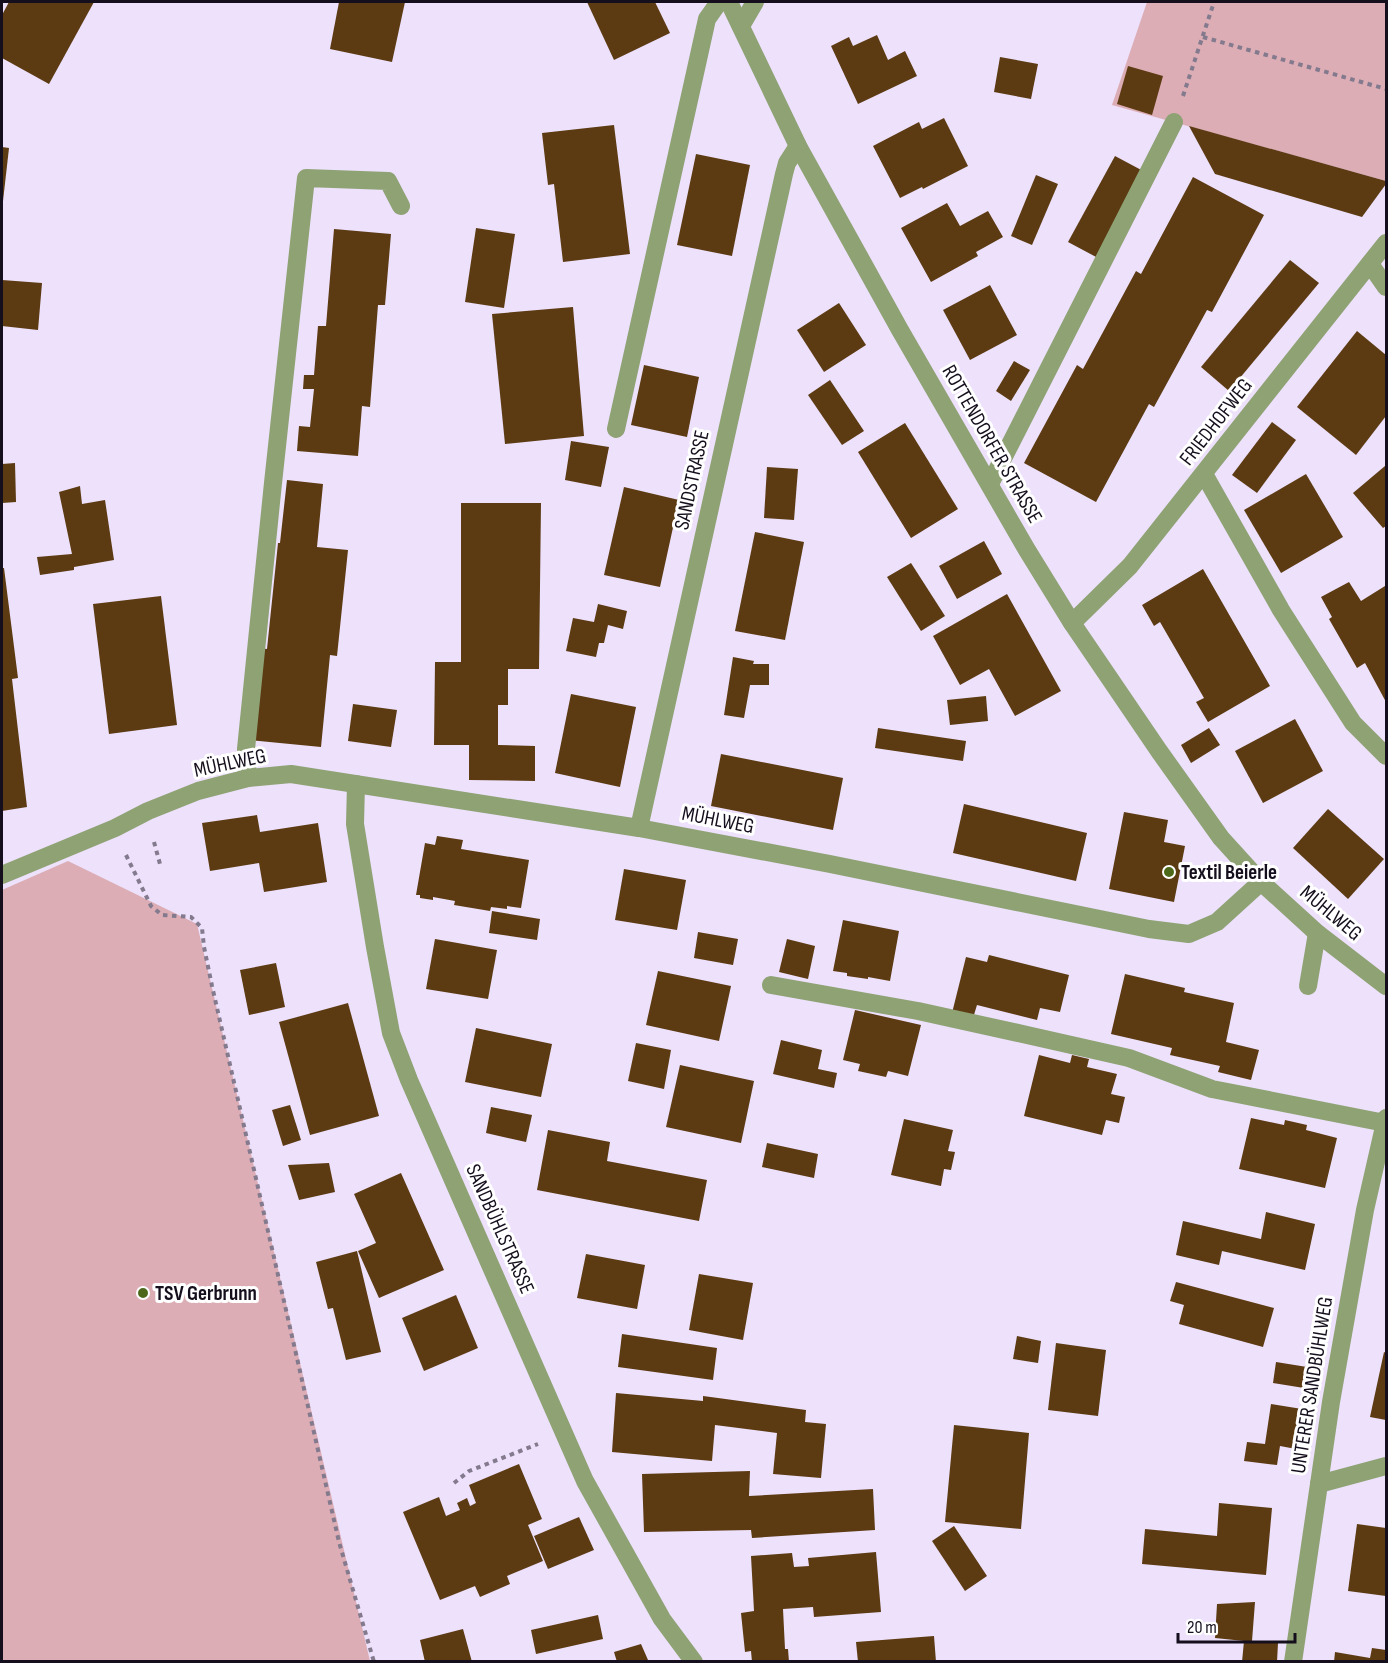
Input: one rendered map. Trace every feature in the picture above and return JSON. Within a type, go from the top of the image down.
[{"type":"street","points":[[616,429],[707,19],[719,2]]},
{"type":"street","name":"ROTTENDORFER STRASSE","points":[[729,2],[798,146],[900,330],[1027,550],[1072,623],[1159,751],[1221,838],[1261,882]]},
{"type":"street","points":[[741,26],[755,2]]},
{"type":"street","points":[[990,484],[1174,122]]},
{"type":"street","name":"SANDSTRASSE","points":[[639,828],[784,174],[787,163],[798,146]]},
{"type":"street","points":[[248,778],[246,749],[306,178],[388,181],[401,206]]},
{"type":"street","name":"FRIEDHOFWEG","points":[[1072,623],[1130,566],[1386,243]]},
{"type":"street","points":[[1370,264],[1386,287]]},
{"type":"street","points":[[1204,474],[1281,610],[1353,723],[1386,756]]},
{"type":"street","name":"MÜHLWEG","points":[[2,875],[198,791],[248,778],[291,774],[639,828],[1149,929],[1189,934],[1217,922],[1261,882],[1317,933],[1386,986]]},
{"type":"street","name":"SANDBÜHLSTRASSE","points":[[356,784],[355,824],[391,1033],[414,1091],[585,1481],[662,1619],[694,1662]]},
{"type":"street","points":[[1308,986],[1317,933]]},
{"type":"street","points":[[771,985],[918,1011],[1038,1037],[1129,1058],[1212,1089],[1386,1121]]},
{"type":"street","name":"UNTERER SANDBÜHLWEG","points":[[1293,1662],[1331,1402],[1365,1210],[1386,1121]]},
{"type":"street","points":[[1319,1484],[1386,1466]]},
{"type":"path","points":[[1174,122],[1214,2]]},
{"type":"path","points":[[1203,37],[1386,89]]},
{"type":"path","points":[[115,828],[128,860],[152,906],[162,915],[191,916],[202,928],[212,986],[336,1530],[374,1662]]},
{"type":"path","points":[[454,1483],[469,1471],[563,1434]]},
{"type":"shaded area","points":[[1147,2],[1386,2],[1386,181],[1112,105]]},
{"type":"shaded area","name":"TSV Gerbrunn","points":[[68,861],[197,924],[370,1661],[2,1661],[2,890]]},
{"type":"building","points":[[9,2],[94,2],[49,84],[2,58],[2,15]]},
{"type":"building","points":[[339,2],[405,2],[392,62],[330,49]]},
{"type":"building","points":[[587,2],[655,2],[670,33],[614,60]]},
{"type":"building","points":[[877,35],[888,60],[905,51],[917,76],[858,104],[831,46],[849,37],[853,46]]},
{"type":"building","points":[[1000,57],[1038,64],[1031,99],[994,92]]},
{"type":"building","points":[[1128,66],[1163,76],[1152,115],[1117,104]]},
{"type":"building","points":[[944,118],[968,166],[900,198],[873,146],[919,122],[922,129]]},
{"type":"building","points":[[614,125],[630,254],[563,262],[554,184],[548,185],[542,133]]},
{"type":"building","points":[[1189,126],[1386,181],[1386,184],[1362,217],[1215,174]]},
{"type":"building","points":[[2,147],[9,148],[3,201],[2,201]]},
{"type":"building","points":[[696,154],[750,165],[732,256],[677,245]]},
{"type":"building","points":[[1115,156],[1145,172],[1098,258],[1068,242]]},
{"type":"building","points":[[1036,175],[1058,184],[1032,245],[1011,236]]},
{"type":"building","points":[[1193,177],[1264,215],[1212,312],[1207,310],[1154,407],[1149,404],[1096,502],[1024,463],[1077,365],[1083,369],[1136,271],[1141,274]]},
{"type":"building","points":[[947,203],[960,226],[988,211],[1003,237],[976,252],[978,256],[931,282],[901,228]]},
{"type":"building","points":[[476,228],[515,234],[504,308],[465,302]]},
{"type":"building","points":[[334,229],[391,234],[385,305],[378,305],[370,407],[362,406],[358,456],[297,451],[299,426],[310,427],[314,389],[303,389],[304,375],[314,375],[318,326],[326,326]]},
{"type":"building","points":[[1290,260],[1319,283],[1229,391],[1201,367]]},
{"type":"building","points":[[2,280],[42,283],[38,330],[2,326]]},
{"type":"building","points":[[990,285],[1017,335],[970,360],[943,310]]},
{"type":"building","points":[[839,303],[866,345],[824,372],[797,330]]},
{"type":"building","points":[[573,307],[584,436],[505,444],[492,314]]},
{"type":"building","points":[[1357,331],[1386,355],[1386,416],[1356,455],[1297,407]]},
{"type":"building","points":[[1014,361],[1030,370],[1011,401],[996,391]]},
{"type":"building","points":[[644,365],[699,377],[687,437],[631,425]]},
{"type":"building","points":[[830,380],[864,431],[842,445],[808,395]]},
{"type":"building","points":[[1272,422],[1296,440],[1257,493],[1232,475]]},
{"type":"building","points":[[905,423],[958,509],[911,538],[858,452]]},
{"type":"building","points":[[571,441],[609,447],[601,487],[565,480]]},
{"type":"building","points":[[15,463],[16,502],[2,503],[2,464]]},
{"type":"building","points":[[1385,466],[1386,526],[1383,528],[1353,493]]},
{"type":"building","points":[[767,467],[798,469],[794,520],[764,518]]},
{"type":"building","points":[[1306,474],[1343,537],[1281,573],[1244,510]]},
{"type":"building","points":[[287,480],[323,484],[317,547],[348,550],[337,656],[330,655],[321,747],[250,740],[259,648],[267,649]]},
{"type":"building","points":[[80,486],[82,504],[105,500],[114,560],[74,567],[74,570],[40,575],[37,557],[72,554],[59,492]]},
{"type":"building","points":[[624,487],[679,500],[660,587],[604,575]]},
{"type":"building","points":[[461,503],[541,503],[539,669],[508,669],[508,705],[498,705],[498,745],[535,746],[535,781],[469,780],[469,745],[434,745],[435,662],[461,662]]},
{"type":"building","points":[[755,532],[804,542],[785,640],[735,631]]},
{"type":"building","points":[[984,541],[1002,574],[957,599],[939,566]]},
{"type":"building","points":[[911,563],[945,616],[921,631],[887,577]]},
{"type":"building","points":[[2,568],[4,568],[18,678],[12,679],[27,807],[2,811]]},
{"type":"building","points":[[1203,569],[1270,686],[1208,722],[1196,702],[1204,698],[1160,622],[1154,626],[1142,605]]},
{"type":"building","points":[[1349,582],[1361,601],[1385,586],[1386,588],[1386,702],[1365,663],[1357,668],[1329,619],[1332,617],[1321,597]]},
{"type":"building","points":[[1007,594],[1061,691],[1015,716],[989,669],[960,685],[933,636]]},
{"type":"building","points":[[161,596],[177,725],[109,734],[93,604]]},
{"type":"building","points":[[598,604],[627,611],[623,629],[608,625],[604,643],[599,643],[596,657],[566,651],[573,618],[594,622]]},
{"type":"building","points":[[733,657],[754,661],[753,664],[769,664],[769,685],[750,685],[744,718],[724,715]]},
{"type":"building","points":[[571,694],[636,707],[620,787],[555,773]]},
{"type":"building","points":[[986,696],[988,721],[950,725],[947,700]]},
{"type":"building","points":[[353,704],[397,710],[391,747],[348,741]]},
{"type":"building","points":[[1295,719],[1323,771],[1263,803],[1235,751]]},
{"type":"building","points":[[878,728],[966,741],[963,761],[875,748]]},
{"type":"building","points":[[1209,728],[1220,745],[1191,763],[1181,745]]},
{"type":"building","points":[[721,754],[843,778],[833,830],[711,806]]},
{"type":"building","points":[[964,804],[1087,833],[1076,881],[953,853]]},
{"type":"building","points":[[1328,809],[1384,859],[1348,899],[1293,848]]},
{"type":"building","points":[[1124,812],[1168,820],[1164,842],[1185,846],[1174,902],[1109,889]]},
{"type":"building","points":[[257,815],[260,832],[318,823],[327,882],[264,892],[259,863],[210,871],[202,823]]},
{"type":"building","points":[[437,836],[463,840],[461,849],[529,860],[521,908],[491,907],[490,911],[454,905],[455,901],[433,897],[433,900],[420,898],[420,895],[416,895],[425,843],[435,845]]},
{"type":"building","points":[[624,869],[686,880],[677,930],[615,920]]},
{"type":"building","points":[[492,911],[540,919],[537,940],[489,933]]},
{"type":"building","points":[[843,920],[899,931],[890,981],[847,976],[847,973],[833,971]]},
{"type":"building","points":[[698,932],[738,939],[733,965],[694,958]]},
{"type":"building","points":[[435,939],[497,950],[488,999],[426,989]]},
{"type":"building","points":[[787,939],[815,946],[808,979],[779,972]]},
{"type":"building","points":[[989,955],[1069,975],[1060,1012],[1040,1008],[1037,1020],[977,1005],[973,1018],[952,1013],[966,957],[987,962]]},
{"type":"building","points":[[276,963],[285,1007],[249,1015],[240,970]]},
{"type":"building","points":[[658,971],[731,986],[719,1041],[646,1025]]},
{"type":"building","points":[[1125,974],[1185,988],[1184,992],[1234,1003],[1226,1042],[1259,1050],[1251,1080],[1218,1072],[1220,1066],[1170,1055],[1172,1048],[1111,1034]]},
{"type":"building","points":[[348,1003],[379,1116],[310,1135],[279,1022]]},
{"type":"building","points":[[855,1010],[921,1025],[908,1076],[888,1071],[886,1077],[858,1071],[860,1064],[843,1060]]},
{"type":"building","points":[[476,1028],[552,1044],[541,1097],[465,1082]]},
{"type":"building","points":[[781,1040],[822,1050],[818,1069],[837,1073],[834,1088],[773,1074]]},
{"type":"building","points":[[636,1043],[671,1050],[664,1089],[628,1081]]},
{"type":"building","points":[[1039,1055],[1070,1063],[1072,1055],[1089,1059],[1087,1067],[1117,1074],[1111,1094],[1125,1097],[1119,1123],[1106,1120],[1102,1135],[1024,1116]]},
{"type":"building","points":[[680,1065],[754,1081],[741,1143],[666,1127]]},
{"type":"building","points":[[290,1105],[301,1140],[283,1146],[272,1110]]},
{"type":"building","points":[[491,1107],[532,1115],[526,1142],[486,1133]]},
{"type":"building","points":[[1251,1118],[1284,1125],[1285,1120],[1307,1125],[1306,1130],[1337,1138],[1325,1188],[1239,1169]]},
{"type":"building","points":[[904,1119],[953,1130],[948,1151],[955,1152],[951,1170],[944,1169],[941,1186],[891,1175]]},
{"type":"building","points":[[548,1130],[610,1142],[607,1161],[707,1180],[699,1221],[537,1190]]},
{"type":"building","points":[[767,1143],[818,1154],[814,1178],[762,1167]]},
{"type":"building","points":[[329,1163],[335,1192],[299,1200],[288,1165]]},
{"type":"building","points":[[401,1173],[444,1270],[379,1298],[358,1251],[376,1243],[354,1194]]},
{"type":"building","points":[[1266,1212],[1315,1224],[1305,1270],[1222,1251],[1219,1265],[1176,1255],[1183,1221],[1261,1239]]},
{"type":"building","points":[[357,1251],[381,1352],[346,1360],[333,1308],[328,1309],[316,1262]]},
{"type":"building","points":[[586,1254],[645,1265],[637,1309],[577,1298]]},
{"type":"building","points":[[699,1274],[753,1283],[743,1340],[689,1330]]},
{"type":"building","points":[[1176,1282],[1274,1308],[1263,1347],[1179,1324],[1184,1305],[1170,1301]]},
{"type":"building","points":[[456,1295],[478,1348],[424,1371],[402,1318]]},
{"type":"building","points":[[622,1334],[717,1348],[713,1380],[618,1367]]},
{"type":"building","points":[[1017,1336],[1041,1341],[1038,1363],[1013,1359]]},
{"type":"building","points":[[1056,1343],[1106,1350],[1098,1416],[1048,1410]]},
{"type":"building","points":[[1384,1352],[1386,1353],[1386,1420],[1370,1417]]},
{"type":"building","points":[[1276,1362],[1307,1367],[1304,1388],[1273,1383]]},
{"type":"building","points":[[616,1393],[703,1401],[703,1396],[806,1410],[805,1422],[826,1424],[821,1478],[773,1474],[777,1433],[715,1425],[712,1461],[612,1452]]},
{"type":"building","points":[[1271,1404],[1302,1409],[1296,1449],[1280,1446],[1277,1465],[1244,1461],[1247,1442],[1265,1444]]},
{"type":"building","points":[[954,1425],[1029,1433],[1021,1529],[945,1522]]},
{"type":"building","points":[[519,1464],[542,1519],[528,1525],[543,1561],[507,1576],[510,1584],[480,1597],[475,1586],[440,1600],[403,1512],[439,1497],[446,1516],[460,1510],[457,1503],[467,1498],[470,1506],[476,1503],[469,1485]]},
{"type":"building","points":[[750,1471],[749,1496],[873,1489],[875,1530],[752,1538],[751,1530],[644,1532],[642,1474]]},
{"type":"building","points":[[1219,1503],[1272,1508],[1266,1575],[1142,1564],[1145,1529],[1217,1536]]},
{"type":"building","points":[[579,1517],[594,1550],[548,1569],[534,1536]]},
{"type":"building","points":[[1357,1524],[1386,1528],[1386,1596],[1348,1591]]},
{"type":"building","points":[[954,1526],[987,1576],[965,1591],[932,1541]]},
{"type":"building","points":[[876,1552],[881,1612],[814,1617],[813,1607],[783,1609],[785,1649],[788,1649],[789,1662],[752,1662],[751,1651],[745,1652],[741,1613],[754,1611],[751,1556],[792,1553],[794,1567],[809,1566],[808,1558]]},
{"type":"building","points":[[1255,1602],[1252,1641],[1278,1643],[1277,1662],[1242,1662],[1244,1641],[1215,1638],[1217,1604]]},
{"type":"building","points":[[598,1615],[603,1639],[536,1654],[531,1630]]},
{"type":"building","points":[[463,1629],[472,1662],[425,1662],[420,1640]]},
{"type":"building","points":[[934,1636],[936,1662],[858,1662],[856,1642]]},
{"type":"building","points":[[641,1644],[648,1660],[617,1662],[614,1652]]},
{"type":"building","points":[[1372,1648],[1386,1650],[1386,1662],[1334,1662],[1335,1652],[1370,1658]]},
{"type":"place","name":"Textil Beierle","points":[[1169,872]]},
{"type":"place","name":"TSV Gerbrunn","points":[[143,1293]]}]
